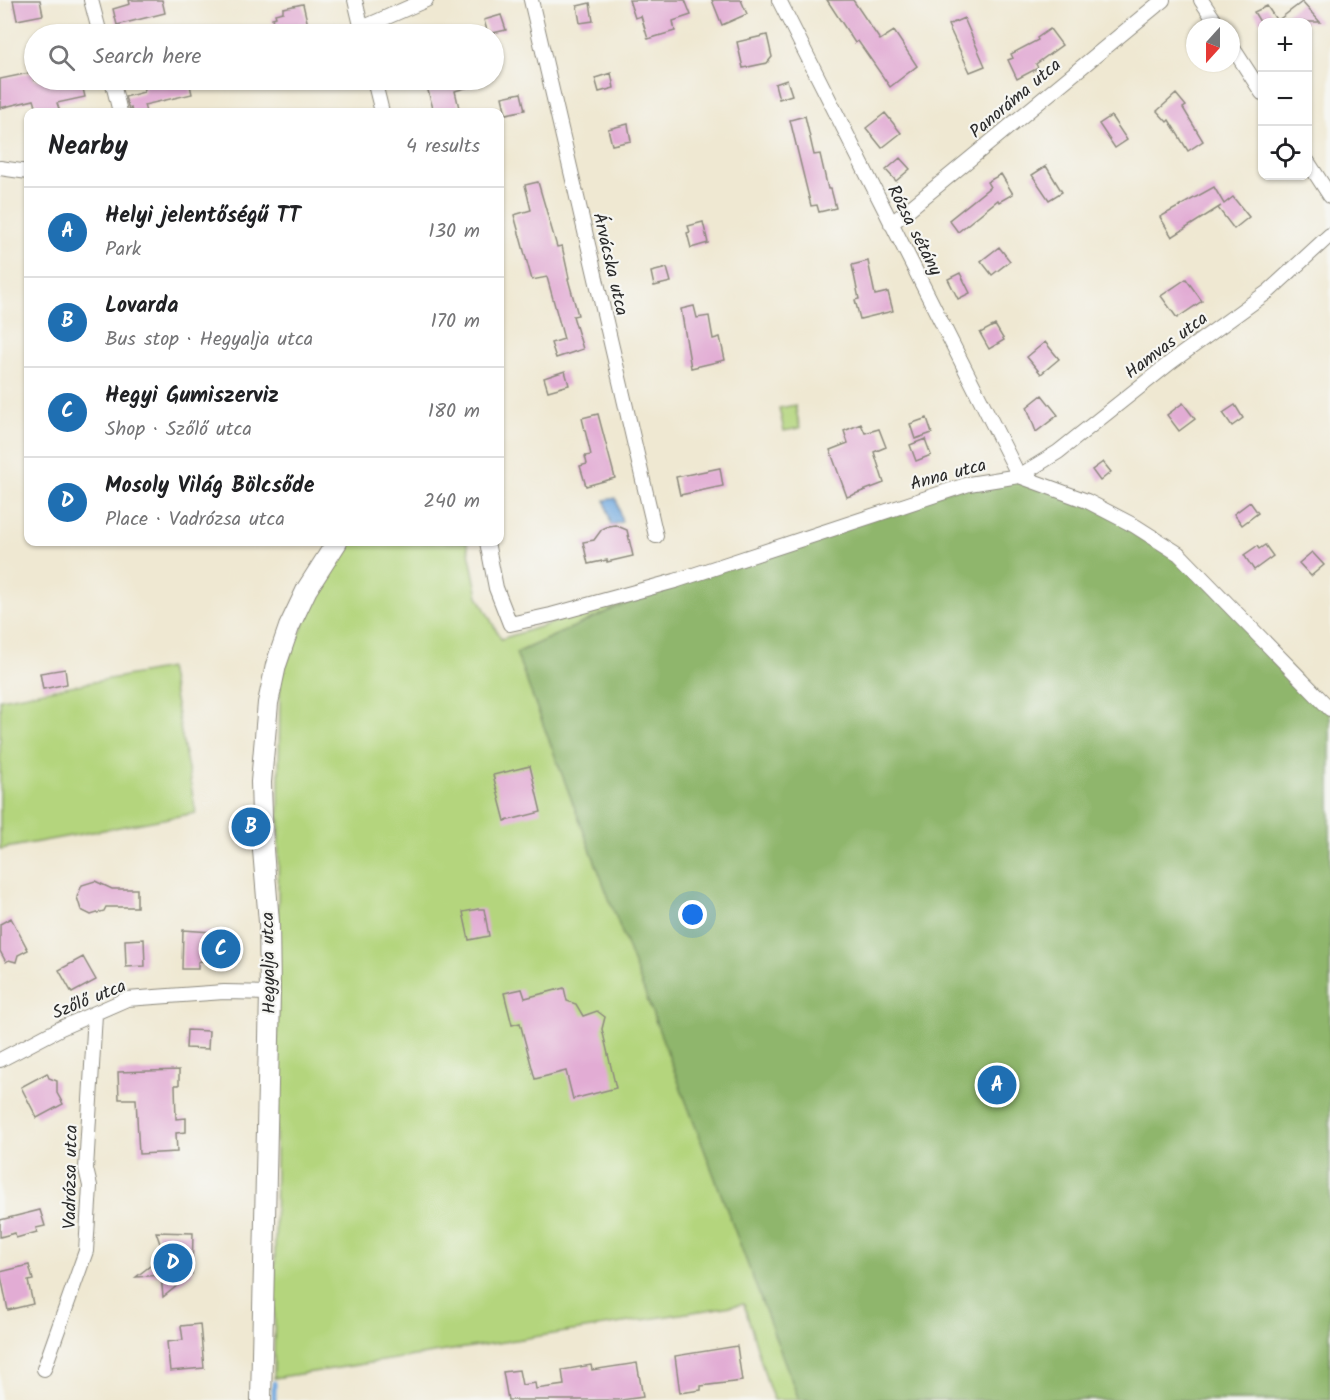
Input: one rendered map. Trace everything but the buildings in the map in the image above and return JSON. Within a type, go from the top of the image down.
[{"type":"street","points":[[91,0],[97,24]]},
{"type":"street","points":[[355,0],[360,24]]},
{"type":"street","points":[[376,24],[426,0]]},
{"type":"street","name":"Árvácska utca","points":[[531,0],[656,536]]},
{"type":"street","name":"Rózsa sétány","points":[[779,0],[1019,476]]},
{"type":"street","name":"Panoráma utca","points":[[891,224],[1162,0]]},
{"type":"street","points":[[1201,0],[1213,18]]},
{"type":"street","points":[[1240,58],[1258,86]]},
{"type":"street","points":[[114,90],[119,108]]},
{"type":"street","points":[[376,90],[381,108]]},
{"type":"street","points":[[0,168],[24,171]]},
{"type":"street","points":[[1312,168],[1330,196]]},
{"type":"street","name":"Hamvas utca","points":[[1019,476],[1058,452],[1171,363],[1269,291],[1330,236]]},
{"type":"street","name":"Anna utca","points":[[488,546],[496,588],[510,624],[675,581],[969,484],[1019,476],[1087,501],[1135,526],[1179,554],[1330,709]]},
{"type":"street","name":"Hegyalja utca","points":[[261,1400],[270,993],[269,922],[263,850],[261,782],[268,704],[276,665],[289,627],[307,589],[334,546]]},
{"type":"street","name":"Szőlő utca","points":[[0,1060],[61,1028],[127,999],[224,992],[270,993]]},
{"type":"street","name":"Vadrózsa utca","points":[[44,1369],[86,1251],[90,1186],[86,1169],[95,1014]]},
{"type":"green space","points":[[795,405],[800,428],[784,431],[779,408]]},
{"type":"green space","points":[[1019,476],[1087,501],[1179,554],[1330,709],[1330,1400],[799,1400],[516,653],[675,581],[969,484]]},
{"type":"green space","points":[[973,491],[1330,1400],[774,1400],[744,1304],[274,1378],[280,678],[314,601],[348,546],[468,546],[478,596],[501,639]]},
{"type":"green space","points":[[169,668],[196,813],[0,849],[0,699]]},
{"type":"water","points":[[616,498],[622,522],[611,525],[605,500]]},
{"type":"waterway","points":[[274,1383],[274,1400]]},
{"type":"place","name":"Lovarda","points":[[251,827]]},
{"type":"place","name":"Hegyi Gumiszerviz","points":[[221,949]]},
{"type":"place","name":"Helyi jelentőségű TT","points":[[997,1085]]},
{"type":"place","name":"Mosoly Világ Bölcsőde","points":[[173,1263]]}]
